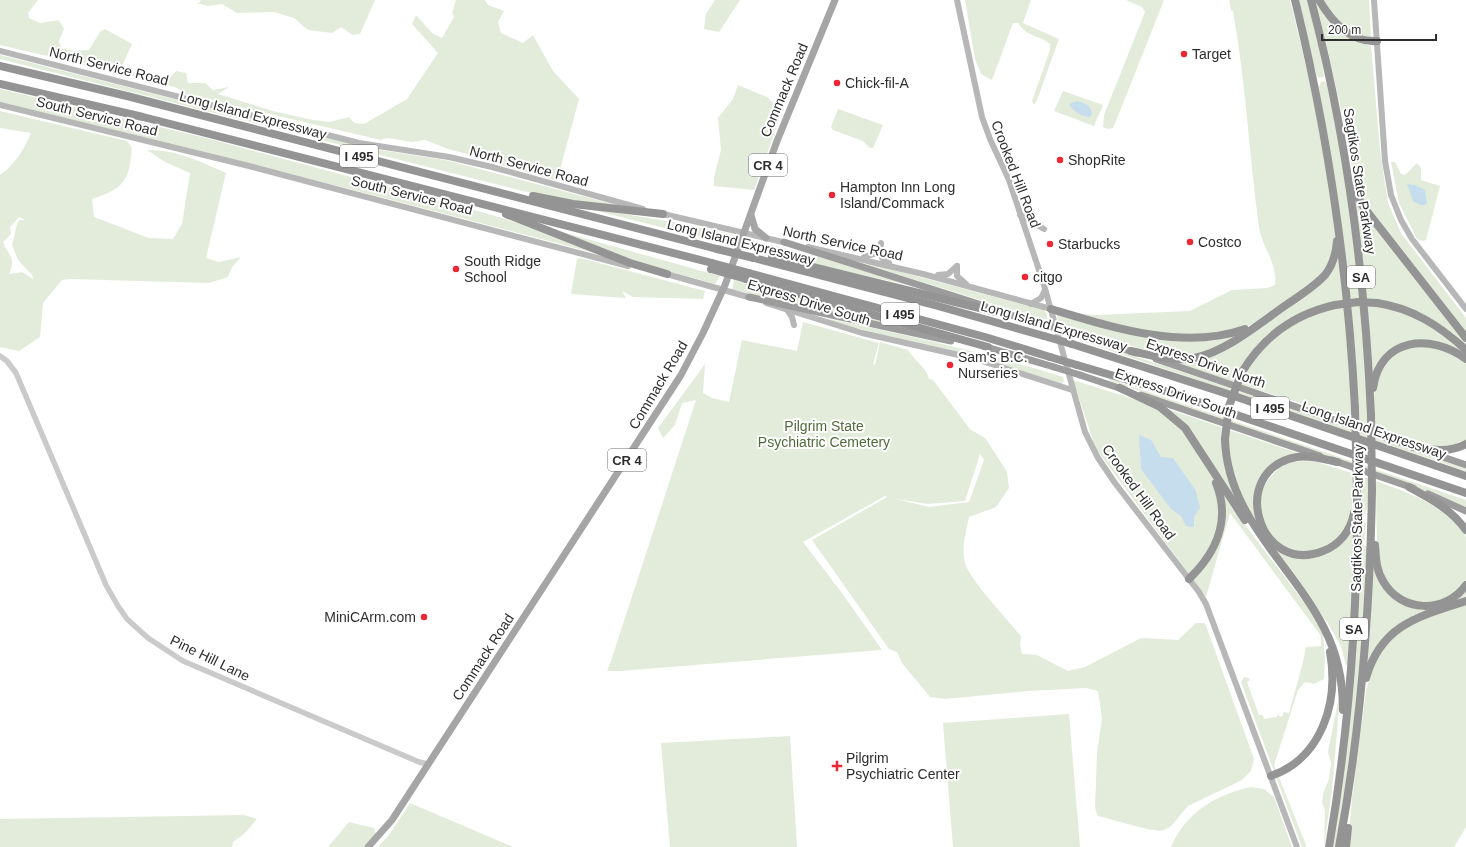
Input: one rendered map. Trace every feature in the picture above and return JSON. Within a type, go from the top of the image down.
[{"type":"highway","name":"Sagtikos State Parkway","points":[[1295,0],[1321,118],[1338,220],[1348,305],[1355,409],[1357,492],[1353,635],[1341,765],[1329,847]]},
{"type":"highway","name":"Sagtikos State Parkway","points":[[1311,0],[1327,65],[1342,141],[1358,245],[1371,415],[1372,490],[1367,619],[1359,714],[1339,847]]},
{"type":"highway","points":[[1319,0],[1334,21],[1353,37],[1363,41],[1377,41]]},
{"type":"highway","name":"Long Island Expressway","points":[[0,66],[128,96],[669,237],[755,256],[938,306],[1072,344],[1213,389],[1466,476]]},
{"type":"highway","name":"Long Island Expressway","points":[[0,84],[143,117],[478,202],[664,251],[747,276],[985,337],[1172,393],[1466,493]]},
{"type":"highway","points":[[1342,141],[1358,199],[1466,338]]},
{"type":"highway","points":[[512,195],[533,196],[573,204],[663,214]]},
{"type":"highway","points":[[478,202],[625,261],[667,274]]},
{"type":"highway","points":[[1130,351],[1170,359],[1195,358],[1224,346],[1262,322],[1316,283],[1328,270],[1336,250],[1338,220]]},
{"type":"highway","name":"Express Drive North","points":[[784,242],[970,300],[1004,314],[1130,351],[1466,465]]},
{"type":"highway","points":[[755,256],[1004,314]]},
{"type":"highway","points":[[747,276],[988,347]]},
{"type":"highway","name":"Express Drive South","points":[[749,297],[988,347],[1120,388],[1409,487],[1466,511]]},
{"type":"highway","points":[[1341,765],[1343,701],[1338,668],[1324,629],[1305,597],[1252,525],[1239,500],[1228,468],[1225,439],[1229,406],[1242,372],[1257,351],[1282,328],[1306,314],[1335,305],[1358,302],[1401,309],[1421,316],[1438,327],[1466,350]]},
{"type":"highway","points":[[1051,309],[1128,330],[1189,338],[1227,334],[1262,322]]},
{"type":"highway","points":[[1371,415],[1374,384],[1377,371],[1385,359],[1396,350],[1409,344],[1430,343],[1450,349],[1466,359]]},
{"type":"highway","points":[[1120,388],[1148,400],[1165,410],[1185,428],[1243,519],[1260,541],[1276,558]]},
{"type":"highway","points":[[1413,447],[1440,451],[1466,444]]},
{"type":"highway","points":[[1189,579],[1212,552],[1220,531],[1222,519],[1221,499],[1217,486],[1196,445]]},
{"type":"highway","points":[[1336,462],[1302,457],[1286,460],[1272,469],[1262,483],[1257,499],[1258,518],[1267,535],[1279,547],[1294,553],[1310,554],[1326,550],[1339,542],[1348,530],[1353,516],[1357,492]]},
{"type":"highway","points":[[1409,487],[1443,506],[1466,530]]},
{"type":"highway","points":[[1372,490],[1377,567],[1381,578],[1391,592],[1408,603],[1430,606],[1451,599],[1466,585]]},
{"type":"highway","points":[[1271,776],[1292,766],[1310,750],[1322,731],[1329,707],[1332,674],[1330,650],[1321,628],[1305,597]]},
{"type":"highway","points":[[1359,714],[1369,668],[1377,652],[1388,637],[1402,625],[1414,618],[1466,601]]},
{"type":"highway","points":[[1346,847],[1351,775]]},
{"type":"main road","name":"Commack Road","points":[[368,847],[392,820],[681,375],[723,290],[777,141],[835,0]]},
{"type":"main road","name":"Crooked Hill Road","points":[[957,0],[982,117],[1006,174],[1045,290],[1085,432],[1098,458],[1203,598],[1297,847]]},
{"type":"main road","points":[[1374,0],[1385,161],[1393,201],[1412,239],[1466,309]]},
{"type":"main road","name":"North Service Road","points":[[0,51],[359,143],[449,157],[492,167],[663,214],[898,267],[1051,309]]},
{"type":"main road","name":"South Service Road","points":[[0,105],[264,170],[667,274],[723,290]]},
{"type":"main road","points":[[1020,214],[1044,228]]},
{"type":"main road","points":[[751,215],[755,229],[766,238]]},
{"type":"main road","points":[[858,258],[874,254],[882,243],[880,252],[882,258],[898,267]]},
{"type":"main road","points":[[923,274],[945,276],[951,273],[957,266],[958,277],[969,286]]},
{"type":"main road","name":"Express Drive South","points":[[723,290],[867,334],[961,355],[1072,390]]},
{"type":"main road","points":[[1031,304],[1040,300],[1045,290]]},
{"type":"main road","points":[[786,310],[792,316],[794,324],[800,319],[808,317]]},
{"type":"street","name":"Pine Hill Lane","points":[[0,356],[7,361],[16,373],[106,585],[127,618],[148,638],[183,661],[419,762],[428,764]]},
{"type":"green space","points":[[0,0],[38,0],[28,13],[29,18],[40,23],[59,20],[64,29],[59,41],[61,48],[74,51],[89,50],[100,32],[105,29],[132,44],[122,66],[130,71],[169,79],[176,71],[186,73],[188,83],[205,83],[213,90],[229,87],[218,94],[273,111],[313,120],[330,122],[349,117],[354,123],[364,124],[407,99],[438,53],[412,24],[416,15],[432,33],[442,38],[454,17],[452,13],[456,0],[485,0],[488,5],[504,11],[498,22],[501,33],[523,43],[533,35],[553,71],[579,99],[557,181],[486,161],[483,158],[448,149],[425,140],[412,142],[387,138],[381,140],[185,94],[177,88],[158,82],[0,45]]},
{"type":"green space","points":[[201,0],[375,0],[360,34],[353,35],[341,27],[332,33],[308,30],[294,18],[274,12],[237,13],[222,4],[208,6],[196,3],[199,3]]},
{"type":"green space","points":[[715,0],[740,0],[719,32],[704,29],[706,14]]},
{"type":"green space","points":[[965,0],[1031,0],[1023,23],[1059,39],[1034,105],[1032,101],[1050,50],[1050,44],[1029,34],[1018,23],[1013,23],[992,80],[981,74],[975,59]]},
{"type":"green space","points":[[1126,0],[1164,0],[1113,128],[1108,129],[1103,127],[1104,115],[1145,12],[1142,7]]},
{"type":"green space","points":[[1229,0],[1290,0],[1317,118],[1334,220],[1335,242],[1329,264],[1320,275],[1267,316],[1257,322],[1234,330],[1211,335],[1188,336],[1164,334],[1116,325],[1071,313],[1095,315],[1190,311],[1232,290],[1267,288],[1275,285],[1274,270],[1259,227],[1241,65],[1233,11],[1231,10]]},
{"type":"green space","points":[[1297,0],[1308,0],[1317,33],[1324,75],[1323,77],[1319,78],[1317,76]]},
{"type":"green space","points":[[1314,0],[1317,0],[1334,22],[1346,34],[1361,43],[1371,46],[1380,150],[1388,203],[1401,233],[1466,318],[1466,334],[1390,238],[1356,190],[1341,109],[1326,42]]},
{"type":"green space","points":[[1321,0],[1369,0],[1371,38],[1367,40],[1338,22]]},
{"type":"green space","points":[[0,55],[320,136],[380,150],[445,160],[620,206],[543,196],[0,59]]},
{"type":"green space","points":[[1324,81],[1327,84],[1342,149],[1358,267],[1368,416],[1375,416],[1374,399],[1376,381],[1385,362],[1400,351],[1409,348],[1418,346],[1436,347],[1448,351],[1466,364],[1466,440],[1449,446],[1435,446],[1240,384],[1248,369],[1258,356],[1281,334],[1294,325],[1309,318],[1340,308],[1317,306],[1283,322],[1259,344],[1234,382],[1178,364],[1179,362],[1199,360],[1324,279],[1338,254],[1348,331],[1351,410],[1358,410],[1338,203],[1319,87],[1321,82]]},
{"type":"green space","points":[[738,85],[767,97],[782,111],[754,190],[714,186],[714,177],[721,150],[718,118],[733,99]]},
{"type":"green space","points":[[0,89],[206,138],[485,213],[518,223],[591,252],[346,188],[0,103]]},
{"type":"green space","points":[[1063,91],[1103,105],[1094,126],[1054,111]]},
{"type":"green space","points":[[838,109],[883,125],[873,148],[870,148],[863,141],[833,130],[831,127]]},
{"type":"green space","points":[[0,111],[127,141],[132,148],[131,160],[126,176],[111,192],[92,199],[94,217],[149,238],[173,239],[182,224],[190,173],[165,162],[147,150],[157,150],[178,154],[226,173],[206,258],[219,262],[241,257],[232,267],[228,277],[209,283],[62,280],[43,303],[40,337],[19,351],[0,347],[0,175],[18,156],[31,133],[0,128]],"holes":[[[19,217],[25,220],[19,220],[12,245],[18,260],[32,275],[33,279],[22,272],[9,274],[12,260],[3,242],[11,234],[10,227]]]},
{"type":"green space","points":[[1391,162],[1395,162],[1401,174],[1405,175],[1417,163],[1421,168],[1421,180],[1440,186],[1426,240],[1423,241],[1417,239],[1399,203]]},
{"type":"green space","points":[[1354,195],[1457,329],[1466,345],[1441,325],[1378,301],[1377,307],[1398,311],[1417,318],[1451,341],[1462,350],[1466,356],[1405,343],[1373,377],[1369,324]]},
{"type":"green space","points":[[589,209],[662,220],[734,235],[732,245]]},
{"type":"green space","points":[[562,232],[720,276],[715,284],[632,261]]},
{"type":"green space","points":[[752,240],[820,257],[912,286],[747,249],[748,241]]},
{"type":"green space","points":[[580,258],[705,291],[703,299],[633,297],[622,291],[626,298],[571,294],[577,259]]},
{"type":"green space","points":[[868,263],[1043,310],[1046,312],[1048,321],[868,265]]},
{"type":"green space","points":[[734,280],[891,324],[890,326],[784,303],[732,289]]},
{"type":"green space","points":[[1057,314],[1133,334],[1233,336],[1234,338],[1211,350],[1180,358],[1149,351],[1058,324]]},
{"type":"green space","points":[[829,319],[976,352],[1063,377],[1064,381],[1061,384],[961,353],[838,324]]},
{"type":"green space","name":"Pilgrim State Psychiatric Cemetery","points":[[803,322],[879,343],[873,364],[875,365],[880,342],[908,350],[926,371],[929,379],[933,380],[970,429],[986,439],[1007,472],[1009,488],[996,507],[969,517],[964,540],[965,563],[973,578],[1021,636],[1020,645],[1022,654],[1037,655],[1068,671],[1085,667],[1141,638],[1178,640],[1196,623],[1205,623],[1254,759],[1251,771],[1242,780],[1188,806],[1171,826],[1162,831],[1147,829],[1098,816],[1095,808],[1097,753],[1102,718],[1098,691],[1086,688],[1028,691],[945,699],[930,697],[902,663],[897,652],[889,649],[812,540],[887,497],[885,496],[803,542],[842,593],[882,650],[607,671],[696,400],[682,403],[675,425],[663,438],[658,428],[705,364],[703,393],[712,398],[729,402],[742,340],[797,351]],"holes":[[[980,454],[984,460],[969,502],[929,507],[896,499],[928,504],[965,501]]]},
{"type":"green space","points":[[1064,335],[1162,365],[1466,469],[1466,471]]},
{"type":"green space","points":[[1110,379],[1466,500],[1466,508],[1421,489],[1108,380]]},
{"type":"green space","points":[[1073,380],[1140,401],[1159,410],[1176,423],[1194,444],[1232,508],[1326,631],[1337,653],[1341,668],[1341,686],[1333,652],[1323,634],[1325,659],[1324,679],[1314,684],[1305,682],[1298,690],[1274,765],[1306,847],[1302,847],[1241,682],[1244,677],[1249,678],[1250,680],[1247,682],[1259,715],[1263,715],[1264,719],[1277,717],[1278,713],[1279,716],[1282,717],[1284,712],[1289,713],[1306,647],[1321,646],[1321,636],[1230,513],[1206,597],[1096,449]]},
{"type":"green space","points":[[1168,409],[1303,455],[1271,469],[1256,497],[1268,541],[1232,491],[1238,507]]},
{"type":"green space","points":[[1304,460],[1317,462],[1400,490],[1441,511],[1457,523],[1466,537],[1466,579],[1460,588],[1449,596],[1431,602],[1416,603],[1408,600],[1392,588],[1387,582],[1380,566],[1377,534],[1376,491],[1364,516],[1360,485],[1353,485],[1352,511],[1349,522],[1344,531],[1335,541],[1320,550],[1304,553],[1289,549],[1276,540],[1266,527],[1260,512],[1260,496],[1268,480],[1278,469],[1286,464]]},
{"type":"green space","points":[[1364,522],[1366,523],[1364,546],[1368,546],[1361,673],[1337,847],[1332,847],[1360,546]]},
{"type":"green space","points":[[1351,528],[1355,529],[1350,665],[1346,665],[1341,647],[1329,625],[1268,541],[1314,556]]},
{"type":"green space","points":[[1372,564],[1390,595],[1434,609],[1466,589],[1466,599],[1418,615],[1413,615],[1413,617],[1367,664]]},
{"type":"green space","points":[[1466,604],[1466,827],[1454,847],[1348,847],[1352,798],[1366,691],[1373,664],[1380,650],[1411,622]]},
{"type":"green space","points":[[1341,686],[1332,790],[1324,847],[1325,811],[1322,802],[1323,794],[1329,779],[1331,763],[1328,752]]},
{"type":"green space","points":[[1069,714],[1080,847],[953,847],[943,723]]},
{"type":"green space","points":[[790,736],[797,847],[670,847],[661,743]]},
{"type":"green space","points":[[1251,787],[1264,789],[1274,797],[1292,847],[1171,847],[1184,824],[1203,807],[1225,795]]},
{"type":"green space","points":[[410,803],[513,847],[378,847],[389,835]]},
{"type":"green space","points":[[244,815],[257,819],[244,834],[233,842],[232,847],[0,847],[0,819]]},
{"type":"green space","points":[[349,822],[374,828],[376,834],[363,847],[328,847]]},
{"type":"water","points":[[1077,101],[1089,107],[1092,114],[1090,117],[1083,116],[1078,113],[1069,104]]},
{"type":"water","points":[[1407,184],[1415,185],[1425,190],[1427,203],[1425,205],[1420,205],[1413,201]]},
{"type":"water","points":[[1139,435],[1151,440],[1161,457],[1173,458],[1196,491],[1200,508],[1194,516],[1194,527],[1186,526],[1181,516],[1171,509],[1141,469]]},
{"type":"place","name":"Target","points":[[1184,54]]},
{"type":"place","name":"Chick-fil-A","points":[[837,83]]},
{"type":"place","name":"ShopRite","points":[[1060,160]]},
{"type":"place","name":"Hampton Inn Long Island/Commack","points":[[832,195]]},
{"type":"place","name":"Costco","points":[[1190,242]]},
{"type":"place","name":"Starbucks","points":[[1050,244]]},
{"type":"place","name":"South Ridge School","points":[[456,269]]},
{"type":"place","name":"citgo","points":[[1025,277]]},
{"type":"place","name":"Sam's B.C. Nurseries","points":[[950,365]]},
{"type":"place","name":"MiniCArm.com","points":[[424,617]]},
{"type":"place","name":"Pilgrim Psychiatric Center","points":[[837,766]]}]
